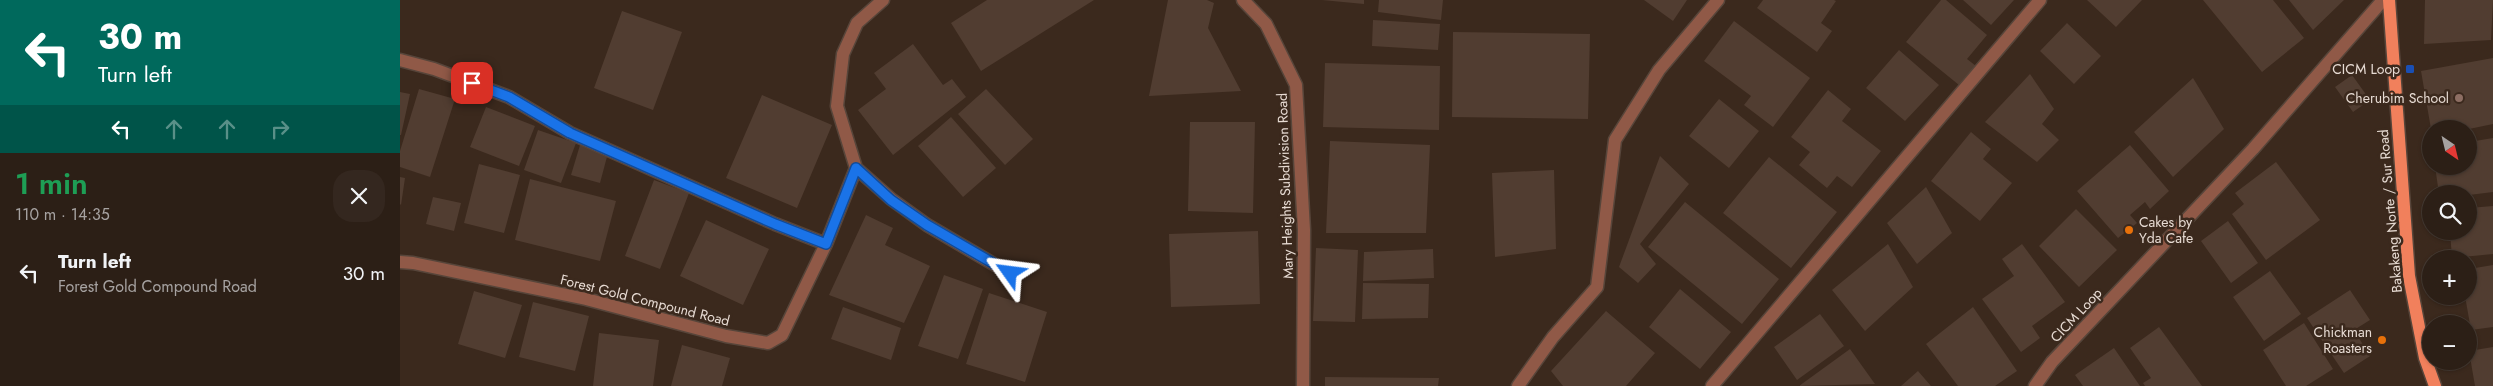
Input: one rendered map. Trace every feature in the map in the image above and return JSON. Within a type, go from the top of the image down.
[{"type":"main road","name":"Bakakeng Norte / Sur Road","points":[[2389,0],[2409,276],[2425,358],[2434,386]]},
{"type":"street","points":[[883,0],[857,23],[843,54],[837,106],[856,168],[891,200],[927,225],[1010,273]]},
{"type":"street","name":"Mary Heights Subdivision Road","points":[[1244,0],[1266,24],[1296,85],[1304,230],[1303,386]]},
{"type":"street","points":[[1518,386],[1553,337],[1597,287],[1616,140],[1659,70],[1718,0]]},
{"type":"street","points":[[1712,386],[2040,0]]},
{"type":"street","name":"CICM Loop","points":[[2035,386],[2052,362],[2253,149],[2383,0]]},
{"type":"street","points":[[400,60],[434,69],[509,97],[570,133],[766,220],[826,244]]},
{"type":"street","name":"Forest Gold Compound Road","points":[[400,262],[413,263],[586,299],[726,336],[768,343],[782,335],[826,244],[856,168]]},
{"type":"building","points":[[987,0],[1094,0],[981,71],[951,23]]},
{"type":"building","points":[[1168,0],[1207,0],[1214,3],[1208,28],[1241,91],[1149,96]]},
{"type":"building","points":[[1322,0],[1364,0],[1364,4]]},
{"type":"building","points":[[1379,0],[1443,0],[1441,20],[1378,12]]},
{"type":"building","points":[[1644,0],[1687,0],[1673,21]]},
{"type":"building","points":[[1763,0],[1834,0],[1836,1],[1821,23],[1832,31],[1817,52],[1757,8]]},
{"type":"building","points":[[1941,0],[1946,0],[1987,35],[1967,59],[1976,66],[1959,85],[1906,42]]},
{"type":"building","points":[[1963,0],[2014,0],[1991,25]]},
{"type":"building","points":[[2087,0],[2142,0],[2116,27]]},
{"type":"building","points":[[2203,0],[2273,0],[2304,38],[2262,72]]},
{"type":"building","points":[[2289,0],[2344,0],[2313,30]]},
{"type":"building","points":[[2425,0],[2493,0],[2491,40],[2424,44]]},
{"type":"building","points":[[622,11],[682,32],[653,110],[594,88]]},
{"type":"building","points":[[1373,20],[1440,24],[1438,50],[1372,46]]},
{"type":"building","points":[[1734,21],[1810,78],[1773,127],[1744,105],[1751,96],[1704,61]]},
{"type":"building","points":[[2067,23],[2101,56],[2074,84],[2040,51]]},
{"type":"building","points":[[1453,32],[1590,34],[1588,119],[1452,117]]},
{"type":"building","points":[[913,44],[943,85],[952,79],[966,97],[893,155],[858,110],[886,89],[874,73]]},
{"type":"building","points":[[1899,50],[1939,85],[1905,121],[1866,88]]},
{"type":"building","name":"Cherubim School","points":[[2493,58],[2493,124],[2478,127],[2478,120],[2429,120],[2421,71]]},
{"type":"building","points":[[1325,63],[1440,66],[1439,130],[1323,127]]},
{"type":"building","points":[[2030,74],[2054,109],[2042,124],[2059,140],[2037,162],[1985,122]]},
{"type":"building","points":[[2352,75],[2370,100],[2353,112],[2335,87]]},
{"type":"building","points":[[2193,78],[2224,129],[2173,177],[2134,132]]},
{"type":"building","points":[[419,89],[455,99],[430,177],[400,167],[400,151]]},
{"type":"building","points":[[986,89],[1033,139],[1005,165],[958,114]]},
{"type":"building","points":[[1828,90],[1851,109],[1842,121],[1881,151],[1852,187],[1837,176],[1827,188],[1799,165],[1810,152],[1791,137]]},
{"type":"building","points":[[400,92],[410,94],[401,135],[400,135]]},
{"type":"building","points":[[762,95],[832,125],[797,208],[726,178]]},
{"type":"building","points":[[1719,99],[1759,131],[1729,168],[1689,136]]},
{"type":"building","points":[[486,107],[535,126],[519,166],[470,147]]},
{"type":"building","points":[[951,117],[996,168],[963,197],[918,146]]},
{"type":"building","points":[[1190,122],[1255,122],[1253,213],[1188,211]]},
{"type":"building","points":[[538,130],[576,143],[561,183],[524,170]]},
{"type":"building","points":[[1971,132],[1991,149],[1983,159],[2012,183],[1980,221],[1931,181]]},
{"type":"building","points":[[2493,138],[2493,192],[2477,194],[2477,185],[2438,185],[2436,175],[2478,175],[2478,140]]},
{"type":"building","points":[[1330,141],[1430,145],[1426,233],[1326,233]]},
{"type":"building","points":[[580,145],[608,153],[600,183],[571,175]]},
{"type":"building","points":[[2130,145],[2169,191],[2150,209],[2145,202],[2130,215],[2137,223],[2118,238],[2077,191]]},
{"type":"building","points":[[1660,156],[1689,184],[1640,244],[1656,264],[1638,283],[1619,267]]},
{"type":"building","points":[[1769,157],[1837,212],[1791,268],[1723,213]]},
{"type":"building","points":[[2276,162],[2320,220],[2266,260],[2232,214],[2244,204],[2235,193]]},
{"type":"building","points":[[479,164],[520,175],[504,233],[464,223]]},
{"type":"building","points":[[1554,170],[1556,249],[1495,257],[1492,173]]},
{"type":"building","points":[[400,177],[405,178],[401,205],[400,204]]},
{"type":"building","points":[[530,179],[616,201],[600,261],[515,240]]},
{"type":"building","points":[[654,180],[689,193],[660,269],[625,256]]},
{"type":"building","points":[[1926,187],[1952,233],[1917,264],[1887,223]]},
{"type":"building","points":[[433,197],[461,203],[454,231],[426,224]]},
{"type":"building","points":[[1685,202],[1779,279],[1742,324],[1648,247]]},
{"type":"building","points":[[2493,206],[2493,254],[2477,256],[2477,250],[2451,250],[2451,240],[2477,240],[2477,207]]},
{"type":"building","points":[[2076,209],[2117,250],[2079,287],[2039,246]]},
{"type":"building","points":[[866,215],[893,228],[885,245],[930,266],[904,323],[829,295]]},
{"type":"building","points":[[706,220],[769,249],[743,305],[680,276]]},
{"type":"building","points":[[2228,221],[2258,263],[2231,283],[2201,241]]},
{"type":"building","points":[[1258,231],[1260,304],[1171,307],[1169,234]]},
{"type":"building","points":[[1888,244],[1913,287],[1865,331],[1832,290]]},
{"type":"building","points":[[2022,244],[2065,302],[2032,326],[2040,338],[2021,352],[1982,299],[2014,276],[2002,259]]},
{"type":"building","points":[[1316,248],[1358,250],[1355,322],[1313,321]]},
{"type":"building","points":[[1433,249],[1434,278],[1363,281],[1364,252]]},
{"type":"building","points":[[2493,265],[2493,327],[2477,329],[2477,315],[2468,315],[2467,305],[2477,305],[2477,268]]},
{"type":"building","points":[[2270,271],[2301,314],[2264,341],[2233,297]]},
{"type":"building","points":[[944,275],[983,289],[958,359],[918,346]]},
{"type":"building","points":[[1363,283],[1429,284],[1428,318],[1362,319]]},
{"type":"building","points":[[1680,289],[1731,332],[1700,369],[1649,327]]},
{"type":"building","points":[[2350,290],[2370,320],[2354,330],[2370,356],[2344,373],[2307,318]]},
{"type":"building","points":[[474,291],[522,305],[505,358],[458,344]]},
{"type":"building","points":[[989,293],[1047,312],[1025,382],[966,364]]},
{"type":"building","points":[[533,302],[589,316],[575,371],[519,357]]},
{"type":"building","points":[[843,307],[901,328],[891,360],[831,339]]},
{"type":"building","points":[[1973,307],[2017,371],[1995,386],[1958,386],[1926,344]]},
{"type":"building","points":[[1606,311],[1655,353],[1626,386],[1563,386],[1551,371]]},
{"type":"building","points":[[1820,314],[1844,346],[1797,380],[1774,347]]},
{"type":"building","points":[[2304,323],[2333,369],[2306,386],[2286,386],[2263,350]]},
{"type":"building","points":[[2159,327],[2202,386],[2145,386],[2143,383],[2151,378],[2130,348]]},
{"type":"building","points":[[599,333],[659,340],[653,386],[593,386]]},
{"type":"building","points":[[682,345],[730,358],[722,386],[671,386]]},
{"type":"building","points":[[2493,347],[2493,386],[2475,386],[2472,370],[2477,370],[2477,350]]},
{"type":"building","points":[[2114,348],[2140,386],[2083,386],[2075,375]]},
{"type":"building","points":[[1850,349],[1875,384],[1799,386]]},
{"type":"building","points":[[1918,371],[1931,386],[1901,386]]},
{"type":"building","points":[[1325,377],[1439,378],[1438,386],[1325,386]]},
{"type":"place","name":"CICM Loop","points":[[2410,69]]},
{"type":"place","name":"Cherubim School","points":[[2459,98]]},
{"type":"place","name":"Cakes by Yda Cafe","points":[[2129,230]]},
{"type":"place","name":"Chickman Roasters","points":[[2382,340]]},
{"type":"route","points":[[472,83],[509,97],[570,133],[775,224],[826,244],[856,168],[891,200],[927,225],[1010,273]]}]
